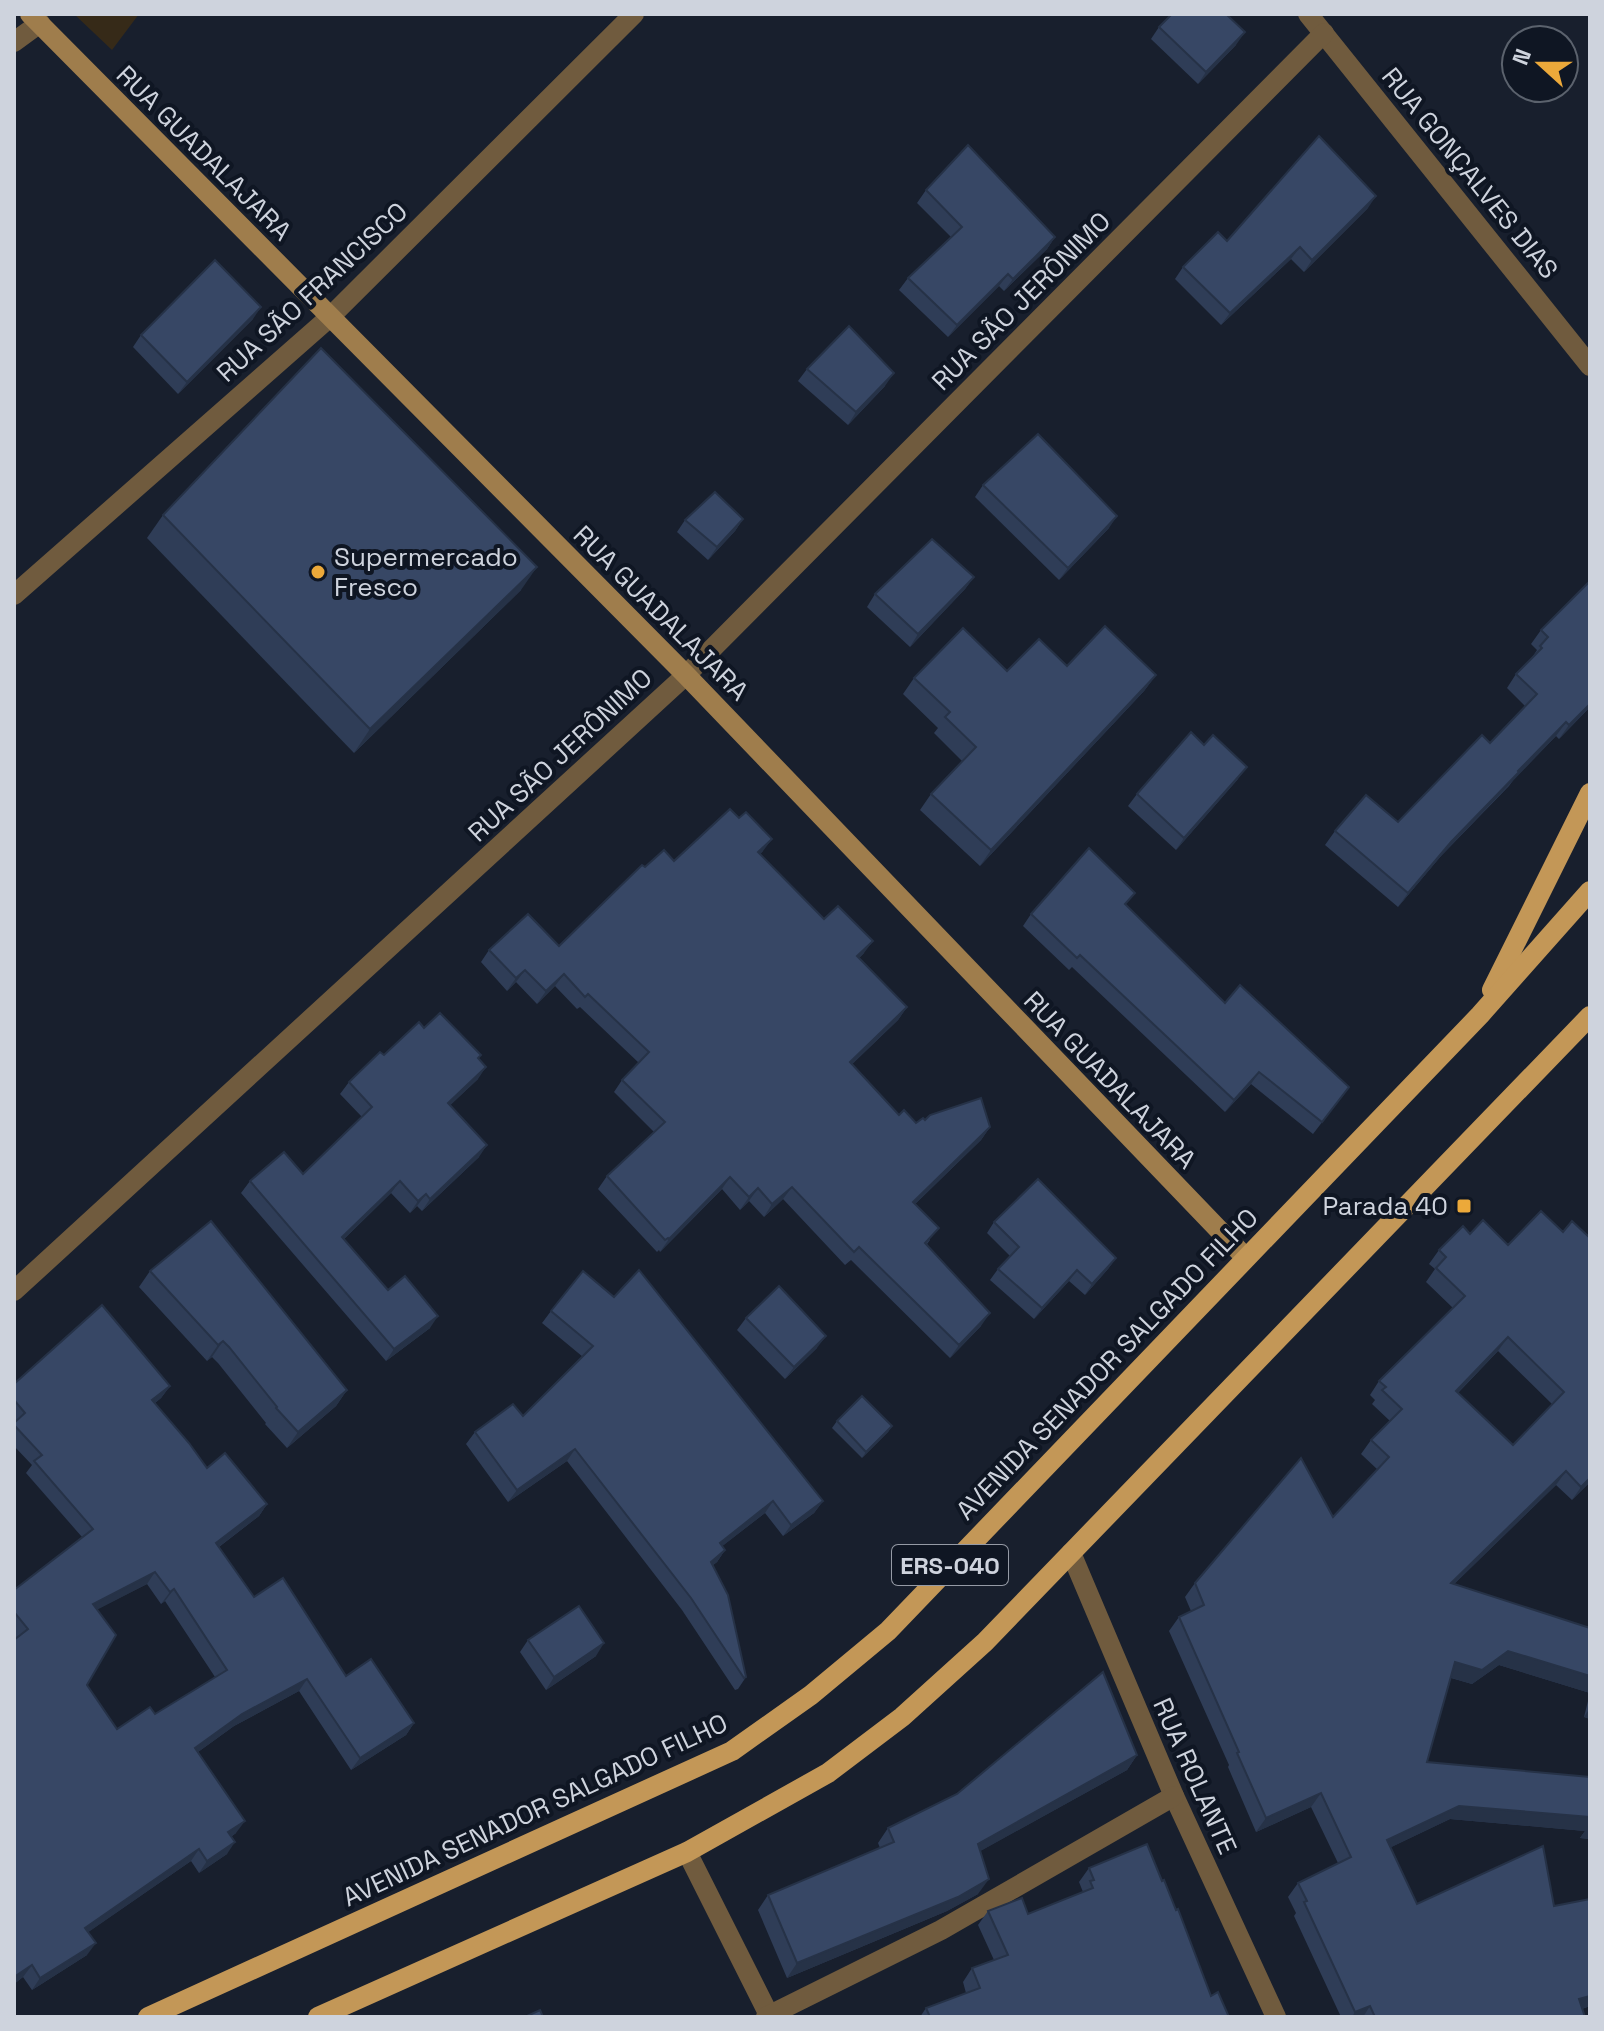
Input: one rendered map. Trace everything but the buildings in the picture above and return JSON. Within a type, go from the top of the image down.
[{"type":"main road","name":"AVENIDA SENADOR SALGADO FILHO","points":[[1480,1015],[1590,793]]},
{"type":"main road","name":"AVENIDA SENADOR SALGADO FILHO","points":[[148,2017],[732,1751],[811,1695],[888,1631],[1480,1015],[1590,891]]},
{"type":"main road","name":"ERS-040","points":[[318,2017],[687,1852],[828,1773],[902,1717],[985,1642],[1590,1016]]},
{"type":"main road","points":[[1538,1070],[1590,1036]]},
{"type":"street","name":"RUA SÃO FRANCISCO","points":[[14,595],[330,317],[634,14]]},
{"type":"street","name":"RUA GONÇALVES DIAS","points":[[1308,14],[1590,366]]},
{"type":"street","name":"RUA GUADALAJARA","points":[[35,19],[686,675],[1245,1257]]},
{"type":"street","points":[[14,42],[35,19]]},
{"type":"street","name":"RUA SÃO JERÔNIMO","points":[[14,1291],[686,675],[1324,33]]},
{"type":"street","name":"RUA ROLANTE","points":[[1071,1553],[1174,1796],[1276,2017]]},
{"type":"street","points":[[687,1852],[768,2016],[941,1930],[1174,1796]]},
{"type":"shaded area","points":[[74,14],[139,14],[112,50]]},
{"type":"place","name":"Supermercado Fresco","points":[[318,572]]},
{"type":"place","name":"Parada 40","points":[[1464,1206]]}]
